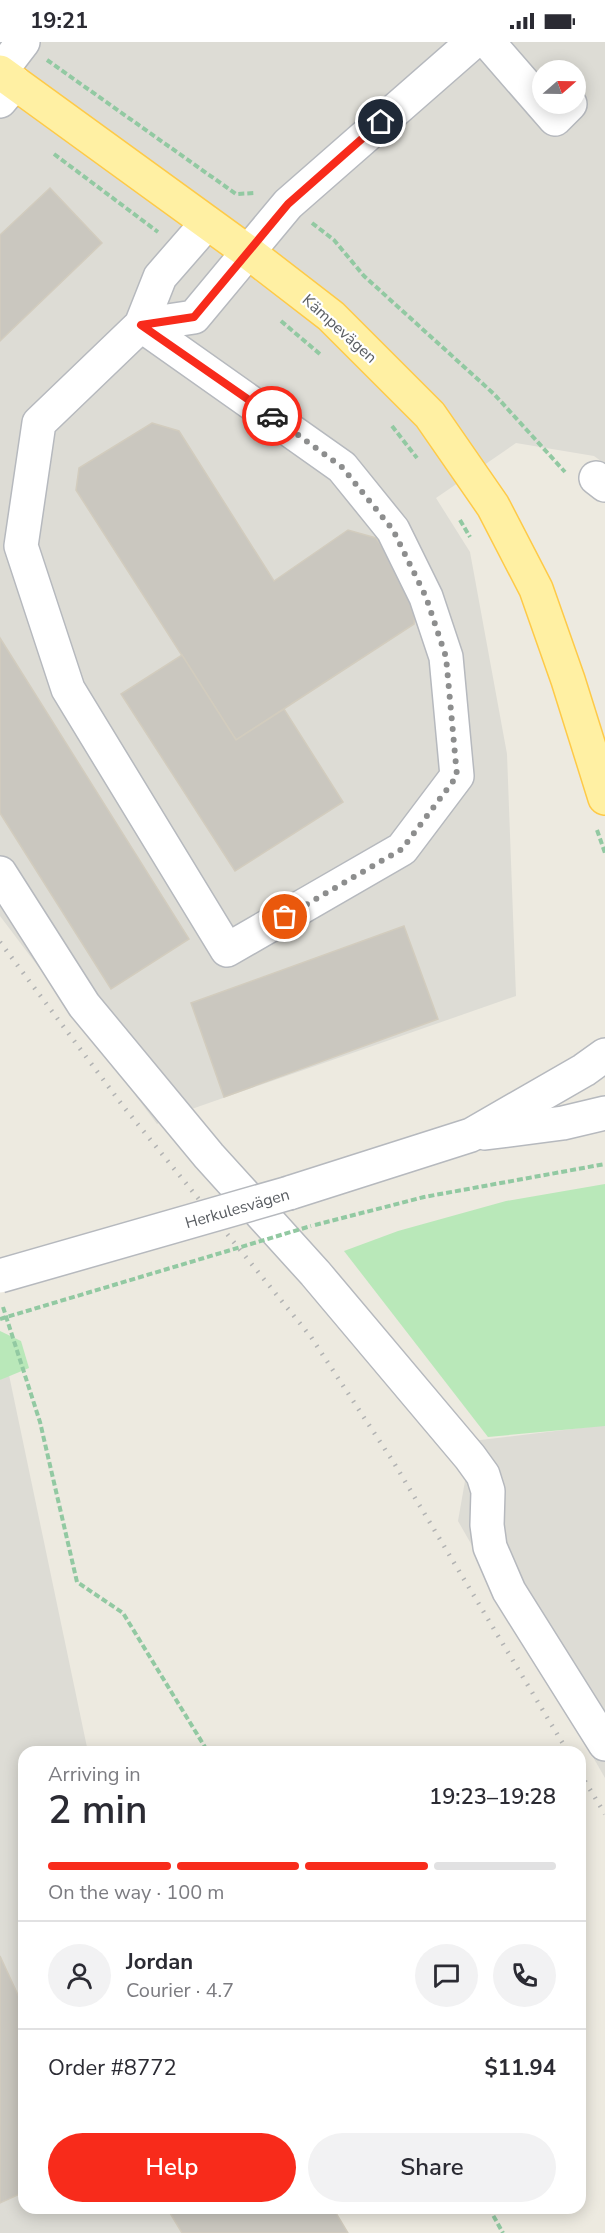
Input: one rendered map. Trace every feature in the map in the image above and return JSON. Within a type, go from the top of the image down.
[{"type":"main road","name":"Kämpevägen","points":[[4,82],[248,252],[331,316],[430,415],[493,506],[536,589],[568,680],[605,761]]},
{"type":"main road","name":"Kämpevägen","points":[[568,680],[599,809]]},
{"type":"street","points":[[4,82],[23,42]]},
{"type":"street","points":[[141,325],[194,317],[288,204],[468,45],[532,99]]},
{"type":"street","points":[[141,325],[342,467],[393,530],[426,597],[446,657],[457,776],[402,849],[226,950],[68,689],[21,546],[39,423],[141,325],[160,277],[207,223]]},
{"type":"street","points":[[0,873],[84,1005],[209,1156],[315,1273],[477,1466],[483,1475],[488,1491],[487,1525],[490,1547],[509,1591],[605,1744]]},
{"type":"street","name":"Herkulesvägen","points":[[471,1135],[584,1070],[605,1055]]},
{"type":"street","name":"Herkulesvägen","points":[[0,1276],[289,1193],[471,1135],[563,1124],[605,1113]]},
{"type":"path","points":[[23,42],[236,194],[252,194],[267,188],[334,240],[364,276],[494,394],[570,477],[601,481]]},
{"type":"path","points":[[46,149],[184,250]]},
{"type":"path","points":[[274,316],[324,358]]},
{"type":"path","points":[[391,425],[420,461]]},
{"type":"path","points":[[460,519],[471,540]]},
{"type":"path","points":[[599,809],[605,854]]},
{"type":"path","points":[[0,1319],[311,1226],[424,1197],[605,1164]]},
{"type":"path","points":[[0,1297],[40,1422],[77,1582],[123,1613],[204,1746]]},
{"type":"path","points":[[492,2214],[502,2233]]},
{"type":"shaded area","points":[[0,42],[605,42],[605,464],[594,456],[516,443],[436,498],[470,552],[507,754],[516,996],[186,1111],[157,1124],[0,916]]},
{"type":"shaded area","points":[[9,1375],[87,1746],[18,1746],[18,2214],[331,2214],[342,2233],[0,2233],[0,1380]]},
{"type":"shaded area","points":[[605,1425],[605,1778],[458,1521],[472,1441]]},
{"type":"green space","points":[[605,1184],[605,1426],[488,1437],[344,1251],[398,1231],[506,1201]]},
{"type":"green space","points":[[0,1331],[21,1341],[29,1368],[0,1380]]},
{"type":"building","points":[[50,188],[102,243],[0,341],[0,235]]},
{"type":"building","points":[[152,423],[179,431],[274,581],[348,530],[376,538],[416,596],[414,624],[236,740],[76,490],[79,468]]},
{"type":"building","points":[[0,638],[189,939],[111,989],[0,813]]},
{"type":"building","points":[[182,655],[236,740],[284,709],[343,802],[235,871],[121,694]]},
{"type":"building","points":[[404,926],[438,1019],[224,1097],[191,1003]]},
{"type":"building","points":[[0,1956],[18,1995],[18,2195],[0,2203]]},
{"type":"building","points":[[171,2214],[337,2214],[348,2233],[182,2233]]},
{"type":"railway","points":[[0,942],[123,1106],[311,1337],[394,1463],[564,1746]]},
{"type":"railway","points":[[586,1783],[605,1814]]},
{"type":"way so far","points":[[272,416],[342,467],[393,530],[426,597],[446,657],[457,776],[402,849],[285,917]]},
{"type":"route","points":[[272,416],[141,325],[194,317],[288,204],[381,122]]}]
